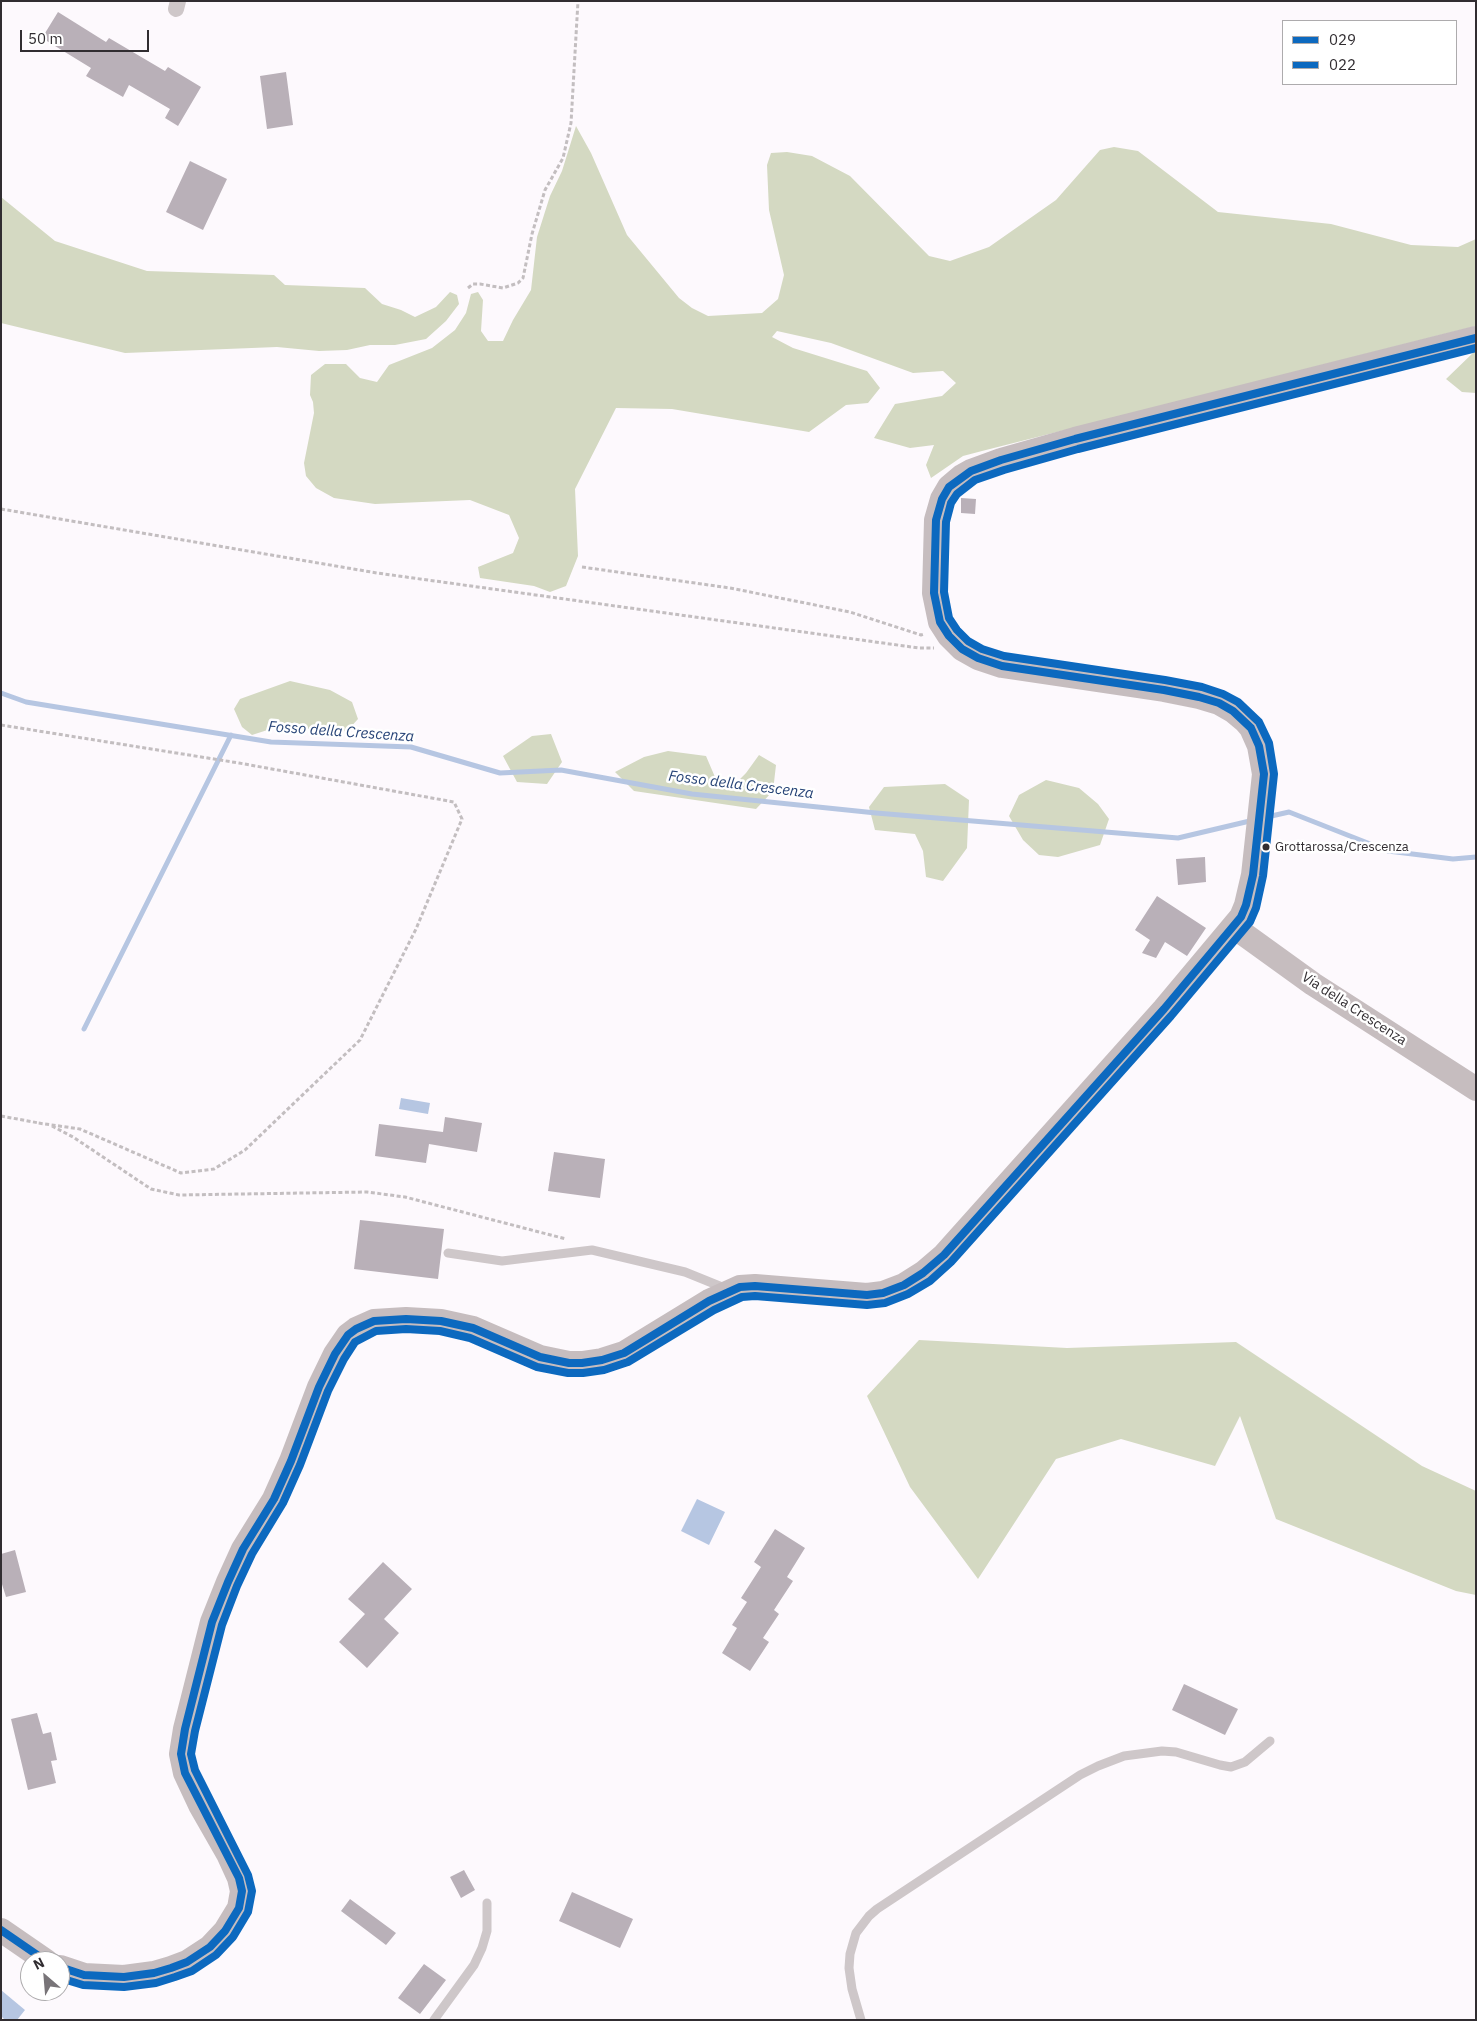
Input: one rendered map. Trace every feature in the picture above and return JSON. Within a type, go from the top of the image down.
[{"type":"street","points":[[70,1971],[84,1975],[124,1977],[154,1973],[171,1968],[187,1962],[210,1947],[225,1932],[239,1908],[242,1891],[239,1878],[185,1773],[181,1754],[184,1729],[212,1622],[228,1582],[243,1548],[274,1499],[292,1460],[319,1387],[335,1354],[348,1335],[362,1326],[380,1320],[441,1320],[473,1328],[540,1357],[569,1363],[594,1362],[618,1356],[636,1347],[708,1301],[730,1290],[755,1286],[878,1294],[904,1285],[923,1273],[944,1255],[1164,1010],[1234,927],[1246,905],[1253,875],[1263,794],[1264,774],[1262,756],[1255,736],[1246,721],[1226,707],[1205,699],[1164,690],[1002,666],[978,658],[962,649],[944,629],[938,614],[934,592],[936,520],[945,493],[955,481],[970,471],[1001,460],[1075,439],[1476,338]]},
{"type":"street","name":"Via della Crescenza","points":[[1234,927],[1313,984],[1476,1088]]},
{"type":"street","points":[[1,1930],[31,1951]]},
{"type":"lane","points":[[448,1253],[502,1261],[592,1250],[685,1272],[730,1290]]},
{"type":"lane","points":[[861,2020],[852,1989],[849,1968],[850,1954],[856,1933],[865,1920],[878,1909],[1080,1775],[1098,1766],[1124,1756],[1162,1751],[1176,1752],[1220,1765],[1231,1766],[1245,1762],[1270,1741]]},
{"type":"lane","points":[[434,2020],[474,1965],[482,1948],[488,1931],[487,1903]]},
{"type":"path","points":[[468,288],[473,284],[503,288],[518,283],[523,278],[532,234],[545,190],[563,158],[571,123],[578,1]]},
{"type":"path","points":[[1,509],[377,572],[919,648],[962,649]]},
{"type":"path","points":[[582,567],[739,589],[850,612],[921,635],[944,629]]},
{"type":"path","points":[[1,725],[239,763],[454,802],[462,819],[416,929],[360,1040],[245,1150],[214,1169],[181,1173],[80,1129],[38,1123]]},
{"type":"path","points":[[1,1116],[51,1126],[73,1137],[151,1189],[179,1195],[367,1192],[405,1197],[557,1236],[592,1250]]},
{"type":"green space","points":[[576,126],[591,153],[627,235],[679,298],[692,308],[708,316],[762,313],[778,299],[784,275],[769,210],[767,165],[771,153],[787,152],[812,156],[850,176],[929,256],[950,261],[989,247],[1056,200],[1100,150],[1114,147],[1138,151],[1218,212],[1331,224],[1411,245],[1458,247],[1476,239],[1476,326],[963,456],[931,478],[926,465],[934,445],[910,448],[874,438],[895,404],[942,396],[956,383],[943,371],[913,373],[831,343],[777,331],[772,337],[793,348],[867,371],[880,388],[868,403],[846,405],[809,432],[672,409],[616,408],[575,489],[578,556],[566,586],[550,592],[534,586],[480,578],[478,567],[513,553],[519,538],[509,515],[470,500],[375,504],[334,498],[316,488],[306,476],[304,463],[314,413],[310,395],[311,375],[325,364],[346,364],[360,378],[377,382],[389,365],[432,348],[455,330],[466,313],[471,294],[478,292],[483,300],[481,331],[488,341],[503,341],[531,290],[537,237],[550,196],[562,171]]},
{"type":"green space","points":[[1,197],[55,241],[147,271],[274,275],[285,285],[365,288],[382,304],[415,317],[436,307],[450,292],[457,295],[459,304],[446,321],[426,339],[395,345],[370,345],[347,350],[319,351],[277,347],[125,353],[1,323]]},
{"type":"green space","points":[[1476,350],[1476,393],[1462,392],[1446,379]]},
{"type":"green space","points":[[290,681],[330,690],[352,702],[358,719],[348,730],[331,736],[289,723],[252,735],[242,727],[234,709],[240,699]]},
{"type":"green space","points":[[551,734],[562,762],[547,784],[517,782],[503,756],[532,736]]},
{"type":"green space","points":[[668,751],[706,756],[715,777],[733,786],[746,773],[759,755],[776,765],[773,791],[756,809],[634,791],[615,772],[644,757]]},
{"type":"green space","points":[[1046,780],[1079,788],[1098,804],[1109,819],[1100,845],[1058,857],[1039,855],[1023,840],[1009,816],[1019,795]]},
{"type":"green space","points":[[945,784],[969,800],[967,848],[943,881],[926,877],[923,851],[915,834],[875,830],[869,807],[884,787]]},
{"type":"green space","points":[[919,1340],[1067,1348],[1236,1342],[1422,1466],[1476,1491],[1476,1595],[1456,1591],[1276,1519],[1240,1416],[1215,1466],[1121,1439],[1056,1459],[978,1579],[910,1487],[867,1396]]},
{"type":"water","points":[[401,1098],[430,1103],[428,1114],[399,1109]]},
{"type":"water","points":[[697,1499],[725,1512],[709,1545],[681,1531]]},
{"type":"water","points":[[1,1990],[25,2010],[17,2020],[5,2020],[1,2016]]},
{"type":"building","points":[[58,12],[106,42],[109,38],[165,71],[168,67],[201,87],[178,126],[165,118],[170,109],[129,85],[123,97],[86,76],[91,68],[42,38]]},
{"type":"building","points":[[286,72],[293,125],[267,129],[260,76]]},
{"type":"building","points":[[190,161],[227,179],[203,230],[166,212]]},
{"type":"building","points":[[961,498],[976,499],[975,514],[961,513]]},
{"type":"building","points":[[1205,857],[1206,882],[1178,885],[1176,859]]},
{"type":"building","points":[[1157,896],[1206,928],[1187,956],[1165,942],[1156,958],[1142,953],[1150,940],[1135,930]]},
{"type":"building","points":[[445,1117],[482,1123],[477,1152],[429,1144],[426,1163],[375,1156],[379,1124],[443,1132]]},
{"type":"building","points":[[554,1152],[605,1159],[600,1198],[548,1191]]},
{"type":"building","points":[[360,1220],[444,1229],[438,1279],[354,1269]]},
{"type":"building","points":[[775,1529],[805,1548],[787,1577],[793,1581],[774,1610],[779,1614],[763,1638],[769,1642],[750,1671],[722,1653],[737,1628],[732,1625],[747,1602],[741,1598],[761,1567],[754,1562]]},
{"type":"building","points":[[15,1550],[26,1592],[6,1597],[1,1581],[1,1554]]},
{"type":"building","points":[[383,1562],[412,1589],[384,1619],[399,1633],[367,1668],[339,1642],[365,1614],[348,1599]]},
{"type":"building","points":[[1184,1684],[1238,1709],[1225,1735],[1172,1710]]},
{"type":"building","points":[[37,1713],[43,1734],[51,1732],[57,1760],[51,1761],[56,1783],[28,1790],[11,1719]]},
{"type":"building","points":[[464,1870],[475,1890],[461,1898],[450,1877]]},
{"type":"building","points":[[572,1892],[633,1919],[620,1948],[559,1921]]},
{"type":"building","points":[[350,1899],[396,1933],[386,1945],[341,1911]]},
{"type":"building","points":[[424,1964],[446,1980],[420,2014],[398,1998]]},
{"type":"waterway","name":"Fosso della Crescenza","points":[[1,693],[26,702],[271,742],[411,747],[500,773],[561,770],[692,794],[876,813],[1178,838],[1254,820]]},
{"type":"waterway","points":[[84,1029],[231,735]]},
{"type":"waterway","name":"Fosso della Crescenza","points":[[1267,817],[1289,812],[1388,851],[1453,859],[1476,857]]},
{"type":"transit line","name":"029","points":[[70,1970],[84,1975],[124,1977],[154,1973],[171,1968],[187,1962],[210,1947],[225,1931],[239,1908],[242,1891],[239,1878],[185,1773],[181,1754],[185,1729],[212,1622],[228,1582],[243,1549],[274,1499],[291,1461],[319,1387],[335,1354],[348,1335],[374,1321],[406,1319],[441,1321],[473,1328],[540,1357],[569,1363],[582,1363],[602,1360],[624,1353],[709,1301],[740,1287],[755,1286],[867,1295],[883,1293],[904,1285],[923,1273],[944,1255],[1164,1009],[1241,917],[1246,905],[1253,875],[1264,774],[1259,746],[1251,728],[1233,711],[1219,703],[1199,697],[1002,666],[978,658],[962,649],[949,636],[940,622],[934,593],[936,520],[942,499],[949,487],[971,471],[1001,460],[1075,439],[1476,338]]},
{"type":"transit line","name":"022","points":[[70,1981],[83,1985],[124,1987],[156,1983],[192,1971],[216,1955],[233,1937],[248,1912],[252,1891],[248,1875],[195,1770],[191,1754],[195,1731],[222,1625],[237,1586],[252,1554],[283,1503],[300,1465],[328,1391],[355,1342],[376,1331],[406,1329],[440,1331],[470,1338],[537,1367],[568,1373],[583,1373],[604,1370],[628,1362],[714,1310],[742,1297],[755,1296],[867,1305],[885,1303],[908,1294],[930,1281],[951,1262],[1171,1016],[1250,922],[1256,908],[1263,876],[1274,774],[1269,743],[1259,722],[1238,702],[1223,694],[1202,687],[1004,656],[982,649],[968,641],[949,618],[944,592],[946,522],[951,503],[957,494],[975,480],[1078,449],[1476,348]]},
{"type":"transit line","name":"029","points":[[1,1930],[31,1951]]},
{"type":"place","name":"Grottarossa/Crescenza","points":[[1266,847]]}]
